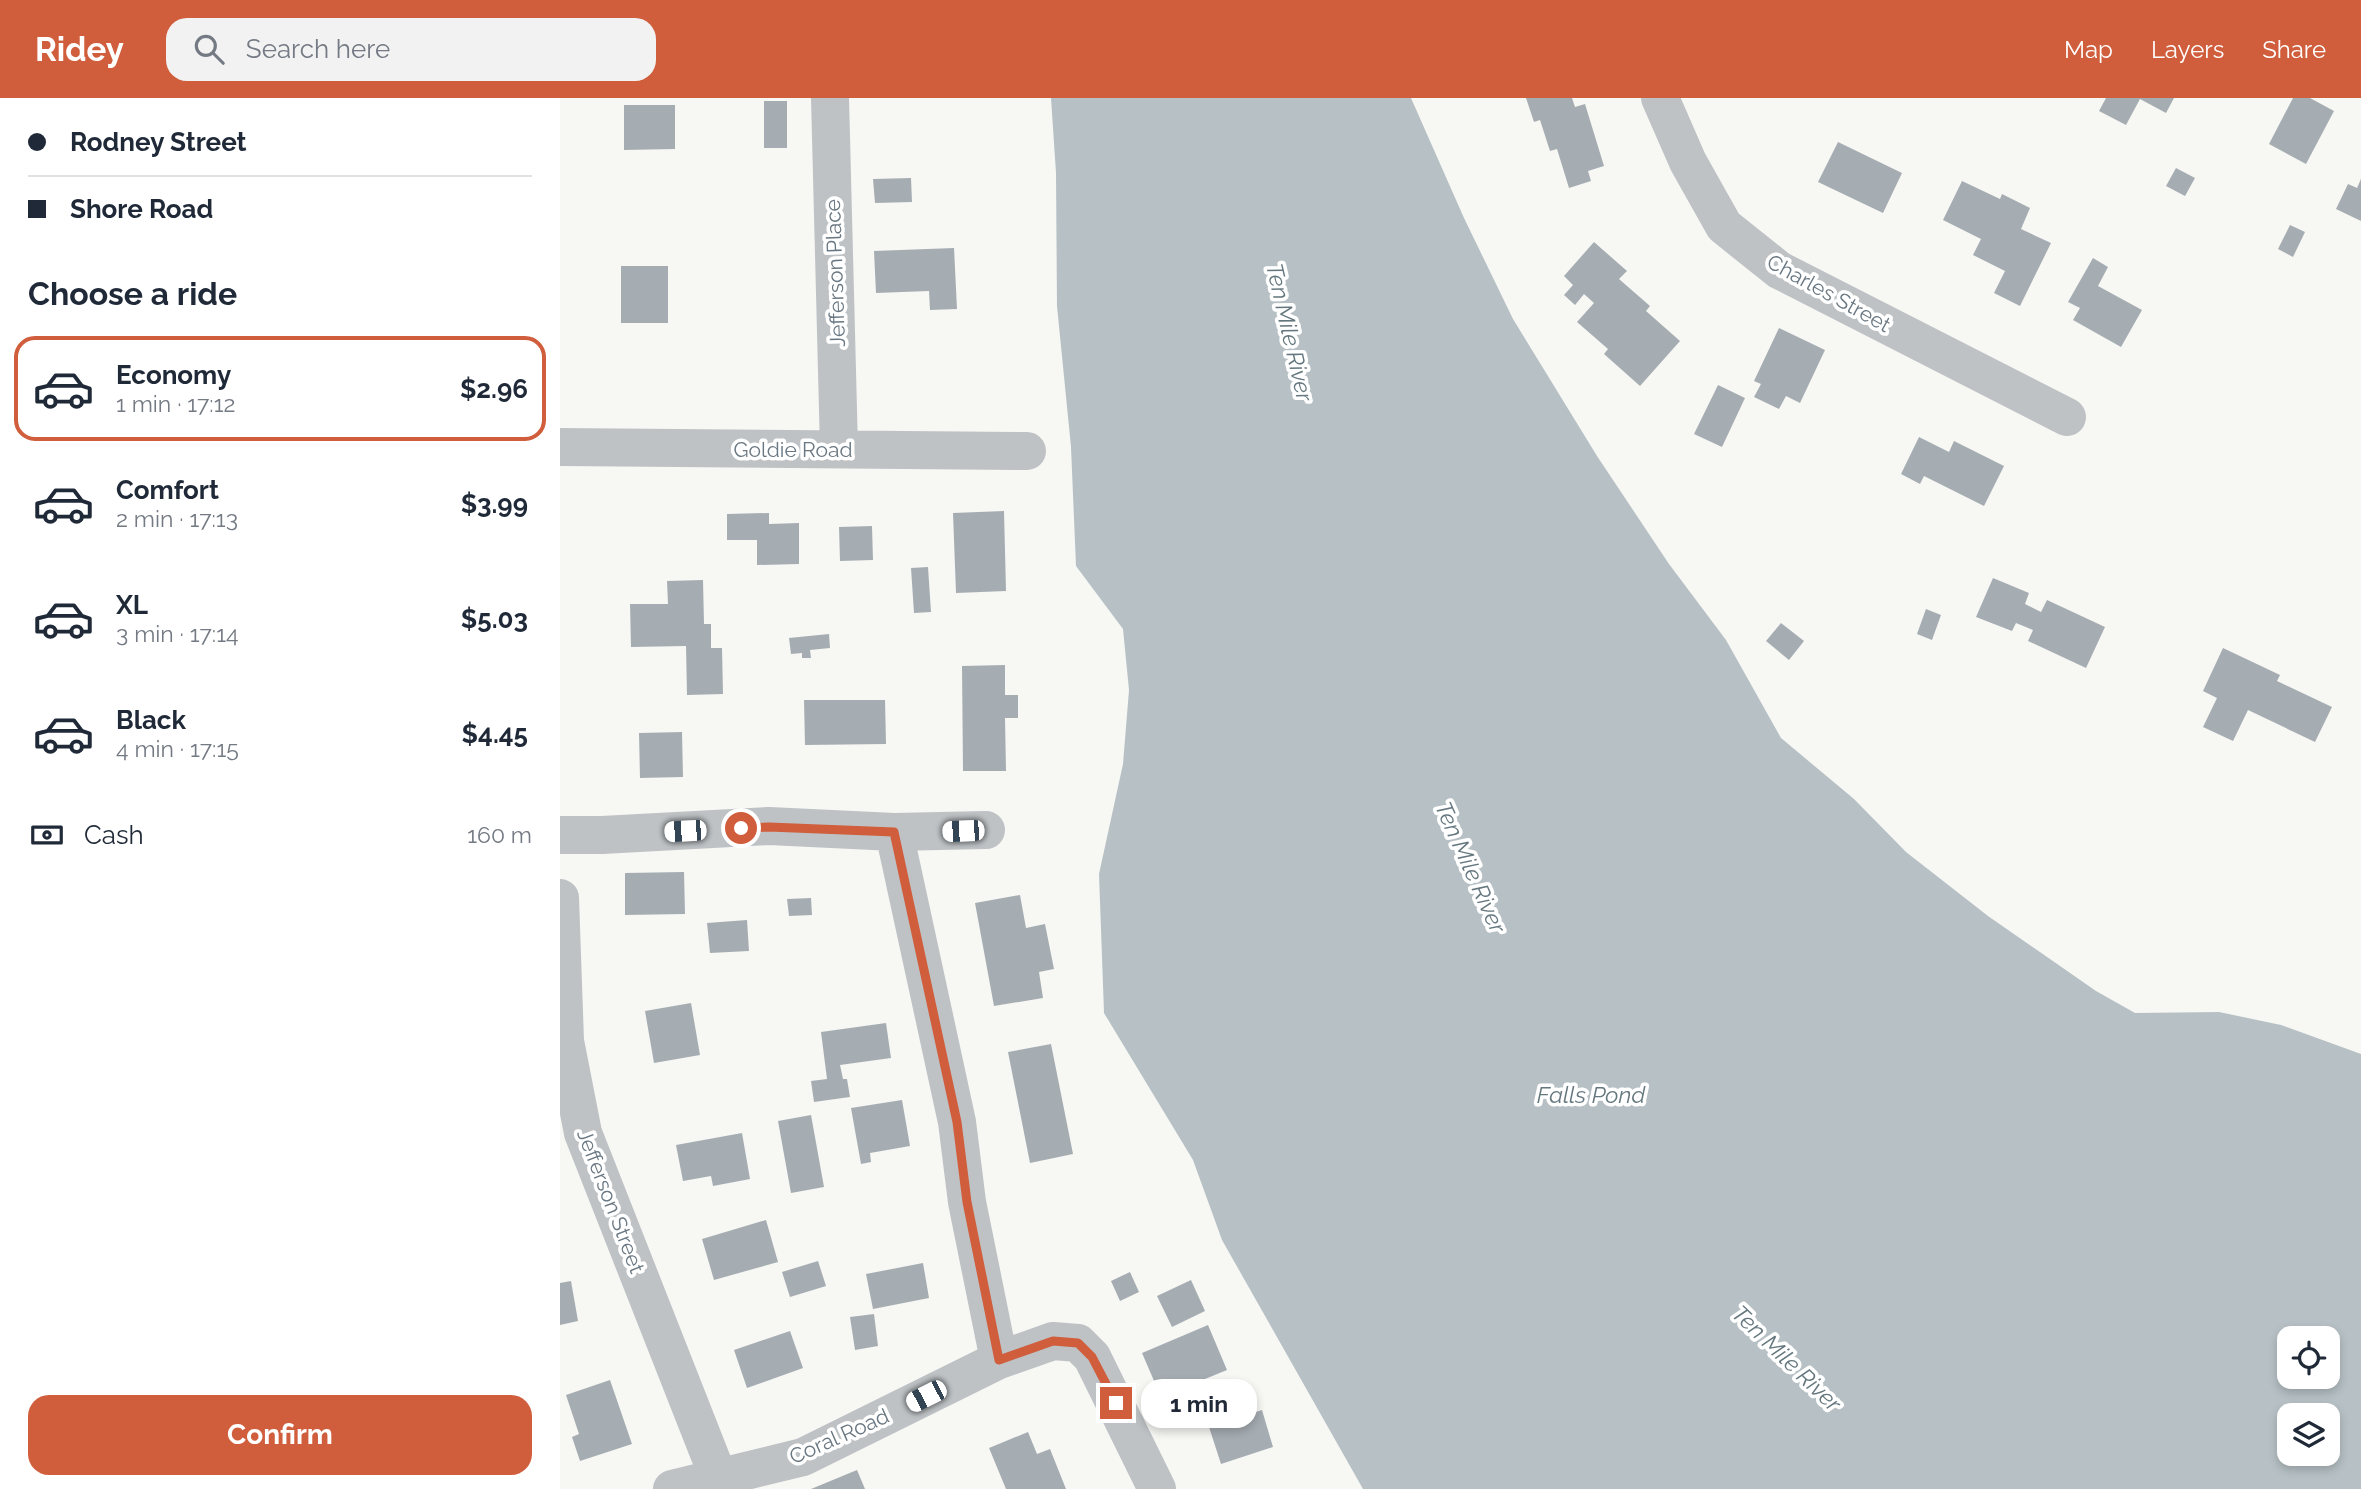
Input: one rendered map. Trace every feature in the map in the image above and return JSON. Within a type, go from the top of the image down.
[{"type":"street","name":"Jefferson Place","points":[[830,98],[839,449]]},
{"type":"street","name":"Charles Street","points":[[1660,98],[1688,162],[1724,226],[1779,270],[2067,417]]},
{"type":"street","name":"Goldie Road","points":[[560,447],[1027,451]]},
{"type":"street","points":[[560,835],[769,827],[894,832],[986,830]]},
{"type":"street","points":[[894,832],[957,1122],[967,1202],[999,1360]]},
{"type":"street","name":"Jefferson Street","points":[[560,898],[571,1136],[721,1483]]},
{"type":"street","name":"Coral Road","points":[[672,1489],[721,1483],[803,1457],[999,1360],[1053,1341],[1078,1343],[1092,1357],[1157,1489]]},
{"type":"water","name":"Falls Pond","points":[[1051,98],[1411,98],[1464,218],[1513,319],[1597,456],[1669,564],[1726,640],[1781,738],[1854,799],[1906,852],[1988,916],[2096,991],[2135,1013],[2219,1012],[2281,1025],[2361,1054],[2361,1489],[1363,1489],[1222,1240],[1193,1160],[1104,1013],[1099,874],[1123,764],[1129,690],[1123,629],[1076,566],[1071,447],[1057,306],[1056,173]]},
{"type":"building","points":[[1526,98],[1572,98],[1575,107],[1585,104],[1604,166],[1588,171],[1591,181],[1569,188],[1557,149],[1550,151],[1540,120],[1534,122]]},
{"type":"building","points":[[2106,98],[2174,98],[2166,113],[2140,99],[2126,125],[2099,111]]},
{"type":"building","points":[[2293,98],[2310,98],[2334,111],[2306,164],[2269,144]]},
{"type":"building","points":[[764,101],[787,101],[787,148],[764,148]]},
{"type":"building","points":[[624,105],[675,105],[675,149],[624,150]]},
{"type":"building","points":[[1838,142],[1902,173],[1883,213],[1818,182]]},
{"type":"building","points":[[2176,168],[2195,178],[2185,196],[2166,186]]},
{"type":"building","points":[[911,178],[912,202],[875,203],[873,179]]},
{"type":"building","points":[[2361,179],[2361,221],[2336,209],[2348,184],[2357,188]]},
{"type":"building","points":[[1962,181],[2000,199],[2002,194],[2030,208],[2021,229],[2051,243],[2020,306],[1994,293],[2005,271],[1973,255],[1981,239],[1943,220]]},
{"type":"building","points":[[2290,225],[2305,232],[2293,257],[2278,249]]},
{"type":"building","points":[[1594,242],[1627,271],[1619,279],[1650,306],[1646,311],[1680,341],[1640,386],[1604,354],[1608,349],[1577,322],[1594,303],[1584,294],[1575,305],[1564,295],[1573,285],[1564,276]]},
{"type":"building","points":[[954,248],[957,309],[930,310],[929,291],[876,293],[874,251]]},
{"type":"building","points":[[2093,258],[2108,267],[2098,286],[2142,310],[2121,347],[2073,320],[2080,308],[2068,302]]},
{"type":"building","points":[[621,266],[668,266],[668,323],[621,323]]},
{"type":"building","points":[[1779,328],[1825,350],[1800,403],[1786,396],[1779,409],[1754,397],[1761,384],[1754,381]]},
{"type":"building","points":[[1718,385],[1745,398],[1722,447],[1694,434]]},
{"type":"building","points":[[1919,437],[1949,452],[1954,441],[2004,466],[1984,506],[1924,476],[1920,484],[1901,474]]},
{"type":"building","points":[[1004,511],[1006,591],[956,593],[953,513]]},
{"type":"building","points":[[769,513],[769,524],[799,523],[799,564],[757,565],[757,540],[727,540],[727,514]]},
{"type":"building","points":[[872,526],[873,560],[840,561],[839,527]]},
{"type":"building","points":[[928,567],[931,612],[914,613],[911,568]]},
{"type":"building","points":[[1993,578],[2029,593],[2025,604],[2041,612],[2047,600],[2105,627],[2086,668],[2028,641],[2033,630],[2016,623],[2012,631],[1976,617]]},
{"type":"building","points":[[703,580],[704,624],[711,624],[711,648],[722,648],[723,694],[687,695],[686,646],[631,647],[630,604],[668,604],[667,581]]},
{"type":"building","points":[[1926,609],[1941,615],[1932,640],[1917,634]]},
{"type":"building","points":[[1781,623],[1804,641],[1789,660],[1766,641]]},
{"type":"building","points":[[829,634],[830,648],[810,650],[811,658],[802,658],[802,653],[791,654],[789,638]]},
{"type":"building","points":[[2223,648],[2280,675],[2277,681],[2332,707],[2315,742],[2248,710],[2233,741],[2203,727],[2217,698],[2203,691]]},
{"type":"building","points":[[1005,665],[1005,695],[1018,695],[1018,718],[1005,718],[1006,771],[963,771],[962,666]]},
{"type":"building","points":[[804,700],[885,700],[886,744],[805,745]]},
{"type":"building","points":[[682,732],[683,777],[640,778],[639,733]]},
{"type":"building","points":[[684,872],[685,914],[625,915],[625,873]]},
{"type":"building","points":[[1020,895],[1026,928],[1045,924],[1054,969],[1039,972],[1043,998],[994,1006],[975,903]]},
{"type":"building","points":[[811,898],[812,915],[789,916],[787,899]]},
{"type":"building","points":[[747,920],[749,951],[710,953],[707,923]]},
{"type":"building","points":[[691,1003],[700,1055],[654,1063],[645,1011]]},
{"type":"building","points":[[886,1023],[891,1058],[840,1065],[843,1079],[847,1079],[850,1097],[814,1102],[811,1081],[827,1079],[821,1032]]},
{"type":"building","points":[[1051,1044],[1073,1154],[1030,1163],[1008,1052]]},
{"type":"building","points":[[902,1100],[910,1146],[870,1153],[871,1162],[861,1164],[851,1108]]},
{"type":"building","points":[[811,1115],[824,1187],[791,1193],[778,1121]]},
{"type":"building","points":[[742,1133],[750,1179],[713,1186],[711,1176],[683,1181],[676,1145]]},
{"type":"building","points":[[766,1220],[778,1262],[714,1280],[702,1239]]},
{"type":"building","points":[[818,1261],[826,1286],[790,1297],[782,1272]]},
{"type":"building","points":[[923,1263],[929,1298],[873,1309],[866,1274]]},
{"type":"building","points":[[1130,1272],[1139,1292],[1120,1301],[1111,1281]]},
{"type":"building","points":[[1191,1280],[1205,1311],[1172,1327],[1157,1296]]},
{"type":"building","points":[[571,1281],[578,1321],[560,1325],[560,1283]]},
{"type":"building","points":[[874,1314],[878,1346],[855,1350],[850,1317]]},
{"type":"building","points":[[1208,1325],[1227,1370],[1161,1397],[1142,1353]]},
{"type":"building","points":[[790,1331],[803,1368],[747,1388],[734,1350]]},
{"type":"building","points":[[610,1380],[632,1444],[580,1461],[572,1437],[579,1434],[566,1395]]},
{"type":"building","points":[[1262,1410],[1273,1447],[1221,1464],[1209,1427]]},
{"type":"building","points":[[1028,1432],[1037,1454],[1050,1449],[1066,1489],[1006,1489],[989,1448]]},
{"type":"building","points":[[857,1470],[865,1489],[811,1489]]},
{"type":"route","points":[[741,828],[894,832],[957,1122],[967,1202],[999,1360],[1053,1341],[1078,1343],[1092,1357],[1116,1403]]},
{"type":"water label","name":"Ten Mile River","points":[[1290,332]]},
{"type":"water label","name":"Ten Mile River","points":[[1471,867]]},
{"type":"water label","name":"Ten Mile River","points":[[1787,1358]]}]
